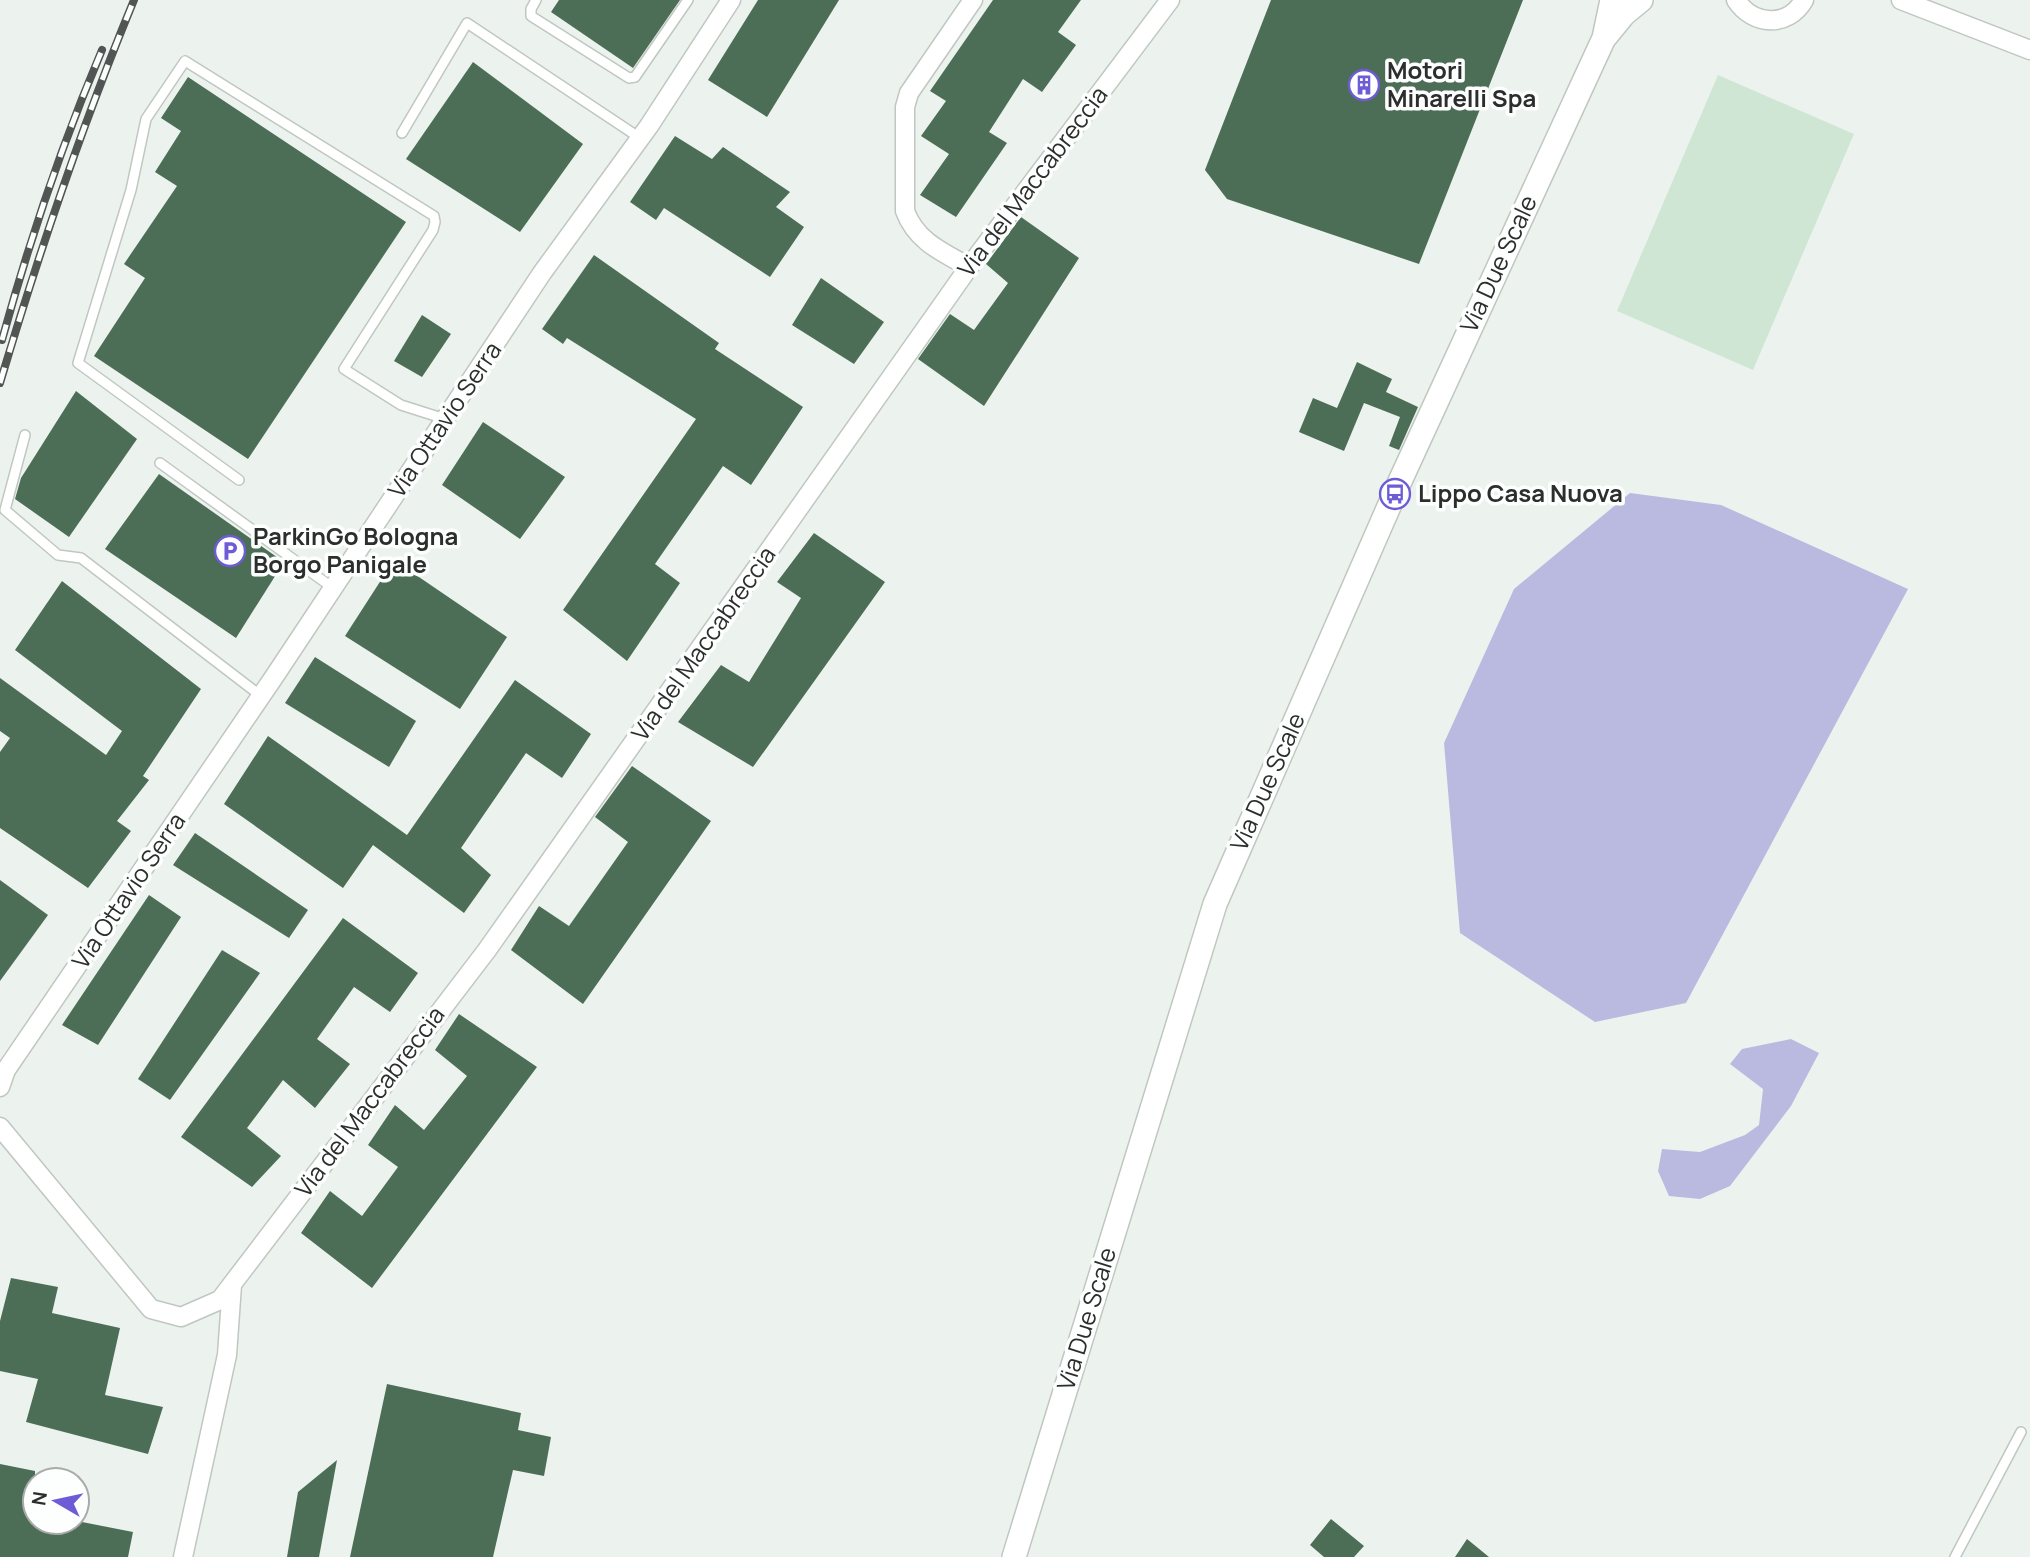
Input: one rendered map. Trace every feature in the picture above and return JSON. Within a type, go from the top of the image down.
[{"type":"street","name":"Via Ottavio Serra","points":[[0,1087],[6,1070],[261,696],[542,273],[640,138],[731,0]]},
{"type":"street","points":[[969,267],[926,243],[910,224],[905,211],[905,107],[909,93],[973,0]]},
{"type":"street","name":"Via del Maccabreccia","points":[[0,1127],[151,1309],[181,1317],[220,1300],[487,950],[969,267],[1170,0]]},
{"type":"street","name":"Via Due Scale","points":[[1014,1557],[1215,904],[1401,479],[1604,38],[1612,0]]},
{"type":"street","name":"Via Due Scale","points":[[1604,38],[1624,14],[1641,0]]},
{"type":"street","points":[[1736,0],[1750,16],[1773,21],[1785,19],[1795,12],[1804,0]]},
{"type":"street","points":[[1900,0],[2030,50]]},
{"type":"street","points":[[183,1557],[227,1355],[233,1284]]},
{"type":"lane","points":[[536,0],[531,16],[629,78],[635,77],[688,0]]},
{"type":"lane","points":[[402,133],[467,23],[640,138]]},
{"type":"lane","points":[[239,480],[79,363],[131,190],[146,119],[185,61],[433,215],[433,230],[344,369],[401,405],[445,419]]},
{"type":"lane","points":[[24,435],[5,510],[58,555],[80,558],[261,696]]},
{"type":"lane","points":[[160,463],[333,588]]},
{"type":"lane","points":[[1955,1557],[2021,1432]]},
{"type":"green space","points":[[1718,75],[1854,134],[1753,370],[1617,311]]},
{"type":"water","points":[[1630,493],[1721,505],[1908,589],[1686,1003],[1595,1022],[1460,933],[1444,743],[1514,589]]},
{"type":"water","points":[[1791,1039],[1819,1053],[1791,1106],[1730,1186],[1700,1199],[1669,1196],[1658,1171],[1662,1149],[1700,1152],[1745,1135],[1759,1125],[1763,1089],[1730,1064],[1742,1049]]},
{"type":"building","points":[[559,0],[680,0],[633,68],[551,12]]},
{"type":"building","points":[[758,0],[839,0],[767,117],[708,80]]},
{"type":"building","points":[[993,0],[1081,0],[1058,32],[1076,45],[1042,92],[1023,79],[989,132],[1007,143],[956,217],[920,195],[949,154],[921,136],[946,101],[930,91]]},
{"type":"building","name":"Motori Minarelli Spa","points":[[1271,0],[1523,0],[1419,264],[1227,199],[1205,170]]},
{"type":"building","points":[[473,62],[583,144],[520,232],[406,159]]},
{"type":"building","points":[[188,77],[406,222],[248,459],[94,356],[145,278],[124,264],[177,186],[155,172],[181,131],[161,118]]},
{"type":"building","points":[[675,136],[712,159],[723,147],[790,192],[776,207],[804,227],[770,277],[664,208],[656,220],[630,202]]},
{"type":"building","points":[[1021,217],[1079,258],[984,406],[918,359],[950,314],[974,330],[1008,283],[986,264]]},
{"type":"building","points":[[594,255],[719,343],[715,349],[803,407],[751,485],[723,466],[655,564],[680,583],[627,661],[563,610],[696,419],[567,338],[563,344],[542,329]]},
{"type":"building","points":[[821,278],[884,322],[854,364],[792,325]]},
{"type":"building","points":[[422,315],[451,334],[422,377],[394,361]]},
{"type":"building","points":[[1357,362],[1392,379],[1386,392],[1418,407],[1399,450],[1389,446],[1400,417],[1364,403],[1344,451],[1299,432],[1313,398],[1337,408]]},
{"type":"building","points":[[76,391],[137,439],[69,537],[15,499],[21,478]]},
{"type":"building","points":[[483,422],[565,477],[520,539],[442,485]]},
{"type":"building","points":[[159,474],[284,562],[236,638],[105,549]]},
{"type":"building","points":[[814,533],[885,582],[753,767],[678,722],[721,665],[749,682],[801,598],[777,582]]},
{"type":"building","points":[[394,560],[507,637],[460,709],[345,636]]},
{"type":"building","points":[[62,581],[201,689],[143,776],[149,780],[117,821],[131,831],[88,888],[0,828],[0,752],[10,738],[0,731],[0,678],[106,755],[122,731],[15,650]]},
{"type":"building","points":[[315,657],[416,721],[389,767],[285,703]]},
{"type":"building","points":[[515,680],[591,734],[562,778],[526,753],[461,848],[491,875],[464,913],[373,845],[343,888],[224,804],[268,736],[407,835]]},
{"type":"building","points":[[632,766],[711,821],[583,1004],[511,950],[539,906],[569,926],[628,842],[595,817]]},
{"type":"building","points":[[195,833],[308,910],[289,938],[173,865]]},
{"type":"building","points":[[0,880],[48,915],[0,981]]},
{"type":"building","points":[[149,895],[181,917],[98,1045],[62,1025]]},
{"type":"building","points":[[343,918],[418,973],[390,1012],[354,987],[317,1039],[350,1064],[315,1108],[283,1080],[247,1128],[281,1156],[252,1187],[181,1137]]},
{"type":"building","points":[[222,950],[260,973],[170,1100],[138,1079]]},
{"type":"building","points":[[459,1014],[537,1067],[372,1288],[301,1233],[330,1191],[362,1216],[398,1167],[368,1145],[395,1105],[424,1130],[467,1076],[435,1050]]},
{"type":"building","points":[[11,1278],[58,1287],[52,1313],[120,1328],[105,1395],[163,1407],[148,1454],[26,1422],[38,1379],[0,1371],[0,1321]]},
{"type":"building","points":[[387,1384],[521,1413],[518,1430],[551,1437],[544,1476],[513,1470],[493,1557],[350,1557]]},
{"type":"building","points":[[337,1460],[319,1557],[287,1557],[298,1492]]},
{"type":"building","points":[[0,1464],[21,1468],[21,1536],[91,1536],[91,1524],[133,1532],[128,1557],[0,1557]]},
{"type":"building","points":[[1331,1519],[1364,1546],[1354,1557],[1324,1557],[1310,1545]]},
{"type":"building","points":[[1467,1539],[1489,1557],[1455,1557]]},
{"type":"railway","points":[[0,383],[62,190],[134,0]]},
{"type":"railway","points":[[2,340],[47,194],[102,50]]},
{"type":"place","name":"Motori Minarelli Spa","points":[[1364,85]]},
{"type":"place","name":"Lippo Casa Nuova","points":[[1395,494]]},
{"type":"place","name":"ParkinGo Bologna Borgo Panigale","points":[[230,551]]}]
